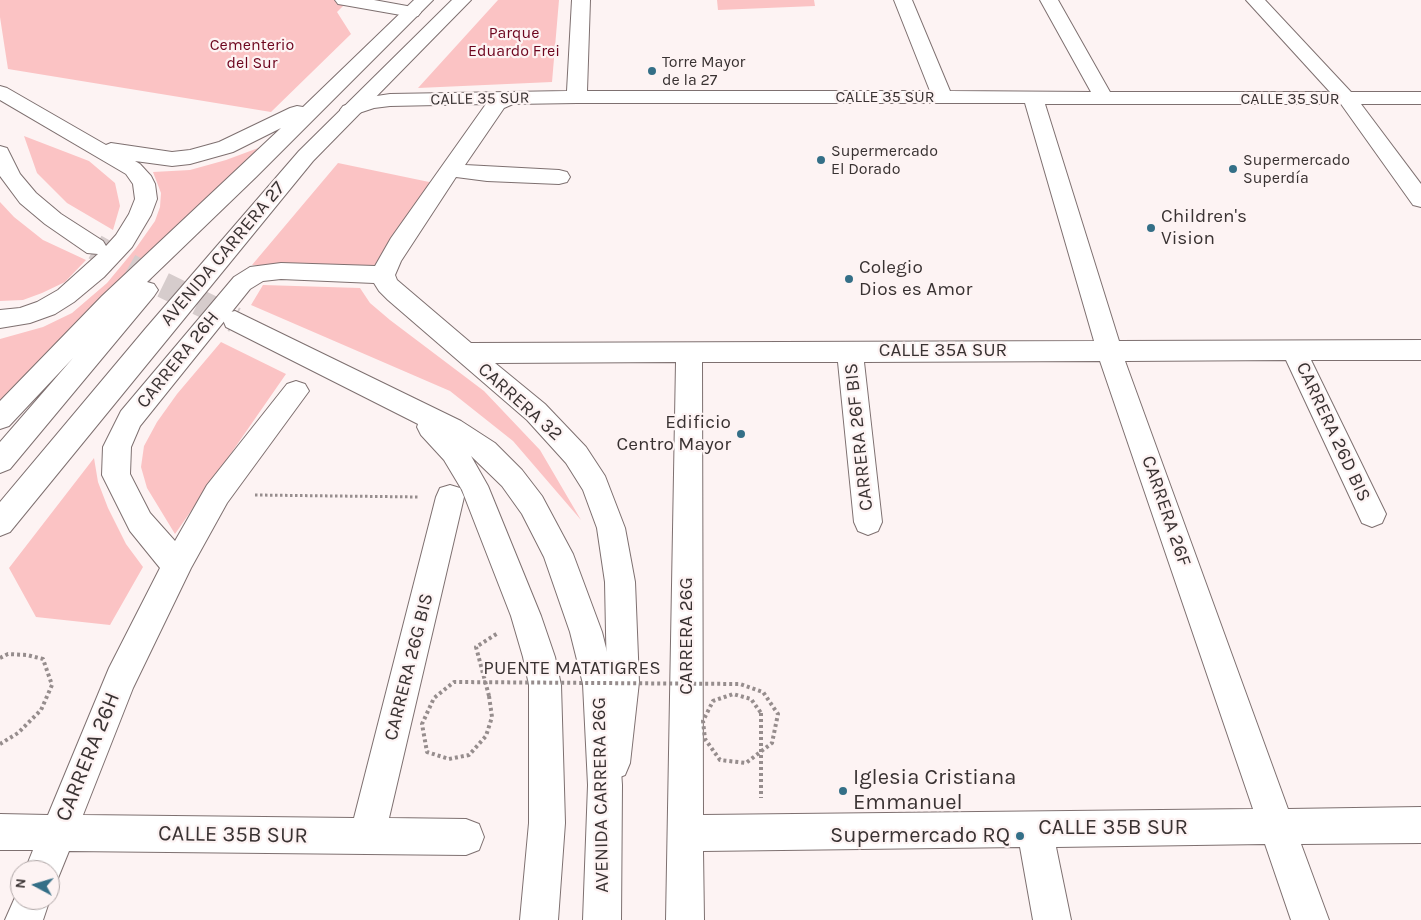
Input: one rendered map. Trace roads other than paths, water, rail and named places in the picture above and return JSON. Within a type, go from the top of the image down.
[{"type":"street","points":[[344,0],[418,6]]},
{"type":"street","name":"AVENIDA CARRERA 27","points":[[0,524],[272,195],[350,110],[462,0]]},
{"type":"street","points":[[577,98],[581,0]]},
{"type":"street","points":[[903,0],[942,97]]},
{"type":"street","points":[[1049,0],[1104,98]]},
{"type":"street","points":[[1255,0],[1347,99],[1421,200]]},
{"type":"street","name":"AVENIDA CARRERA 27","points":[[0,418],[111,302],[248,172],[418,6]]},
{"type":"street","points":[[0,92],[133,170],[140,176],[144,184],[146,199],[140,215],[124,241],[96,271],[66,296],[46,308],[21,317],[0,319]]},
{"type":"street","points":[[97,148],[151,157],[172,159],[190,157],[217,150],[243,140],[325,96]]},
{"type":"street","points":[[384,274],[399,244],[490,111],[497,104],[510,98]]},
{"type":"street","name":"CALLE 35 SUR","points":[[350,110],[370,103],[390,100],[510,98],[1421,98]]},
{"type":"street","name":"CARRERA 26F","points":[[1033,98],[1110,351],[1310,920]]},
{"type":"street","points":[[0,153],[11,176],[28,198],[53,219],[95,248]]},
{"type":"street","points":[[451,170],[487,174],[559,177]]},
{"type":"street","name":"AVENIDA CARRERA 27","points":[[0,461],[248,172]]},
{"type":"street","name":"CARRERA 26H","points":[[177,566],[140,522],[116,475],[117,447],[130,419],[242,283],[258,273],[281,270],[384,274]]},
{"type":"street","name":"CARRERA 32","points":[[384,274],[387,285],[396,294],[536,412],[576,454],[595,485],[611,528],[620,582],[623,682],[605,835]]},
{"type":"street","name":"AVENIDA CARRERA 26G","points":[[235,320],[452,429],[485,451],[512,478],[532,505],[558,554],[586,632],[599,684],[605,785],[602,920]]},
{"type":"street","name":"CARRERA 26D BIS","points":[[1294,350],[1372,514]]},
{"type":"street","name":"CALLE 35A SUR","points":[[466,353],[1421,350]]},
{"type":"street","name":"CARRERA 26G","points":[[685,920],[689,352]]},
{"type":"street","name":"CARRERA 26F BIS","points":[[850,352],[868,522]]},
{"type":"street","name":"CARRERA 26H","points":[[47,860],[120,679],[177,566],[217,494],[296,391]]},
{"type":"street","name":"AVENIDA CARRERA 26G","points":[[416,411],[454,452],[474,486],[526,616],[539,657],[545,685],[547,823],[539,920]]},
{"type":"street","name":"CARRERA 26G BIS","points":[[367,836],[450,497]]},
{"type":"street","name":"CALLE 35B SUR","points":[[686,834],[1421,825]]},
{"type":"street","points":[[1035,829],[1052,920]]},
{"type":"street","name":"CALLE 35B SUR","points":[[0,832],[466,837]]},
{"type":"tunnel","points":[[95,247],[151,279],[235,320]]},
{"type":"place","name":"Torre Mayor de la 27","points":[[652,71]]},
{"type":"place","name":"Supermercado El Dorado","points":[[821,160]]},
{"type":"place","name":"Supermercado Superdía","points":[[1233,169]]},
{"type":"place","name":"Children's Vision","points":[[1151,228]]},
{"type":"place","name":"Colegio Dios es Amor","points":[[849,279]]},
{"type":"place","name":"Edificio Centro Mayor","points":[[741,434]]},
{"type":"place","name":"Iglesia Cristiana Emmanuel","points":[[843,791]]},
{"type":"place","name":"Supermercado RQ","points":[[1020,836]]},
{"type":"park label","name":"Parque Eduardo Frei","points":[[514,42]]},
{"type":"park label","name":"Cementerio del Sur","points":[[252,54]]}]
